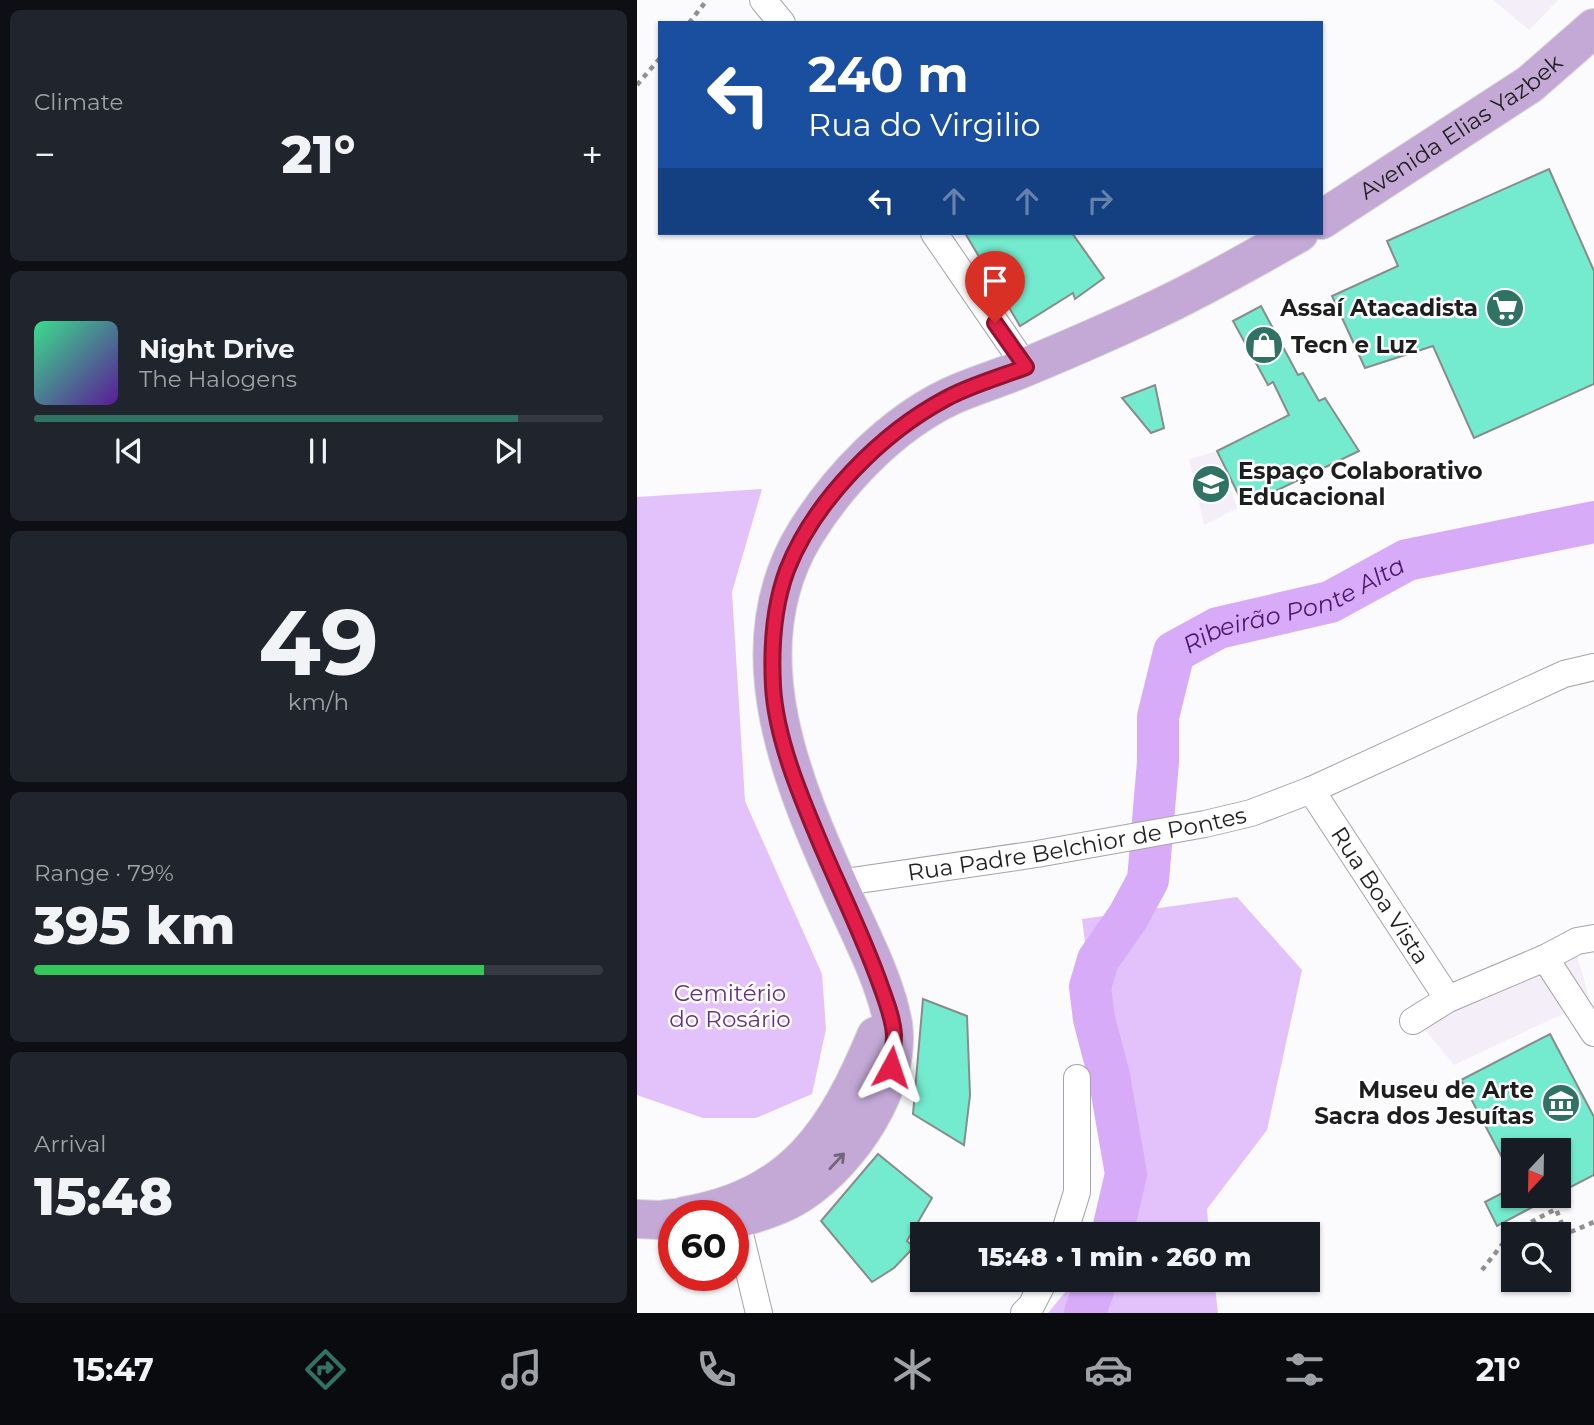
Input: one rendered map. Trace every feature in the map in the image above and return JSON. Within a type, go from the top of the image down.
[{"type":"main road","name":"Avenida Elias Yazbek","points":[[1323,219],[1530,84],[1594,28]]},
{"type":"main road","points":[[748,1200],[791,1172],[820,1139],[852,1090],[888,1005],[785,753],[773,688],[777,608],[787,571],[804,536],[827,501],[862,462],[895,432],[949,397],[1026,367],[1154,311],[1296,235]]},
{"type":"main road","points":[[637,1219],[658,1220]]},
{"type":"street","points":[[763,0],[780,21]]},
{"type":"street","points":[[935,235],[1026,367]]},
{"type":"street","name":"Rua Padre Belchior de Pontes","points":[[838,883],[1037,854],[1205,824],[1251,813],[1311,790],[1564,674],[1594,667]]},
{"type":"street","name":"Rua Boa Vista","points":[[1311,790],[1448,999]]},
{"type":"street","points":[[1413,1021],[1448,999],[1545,958],[1577,941],[1594,938]]},
{"type":"street","points":[[1545,958],[1594,1033]]},
{"type":"street","points":[[1068,1222],[1077,1192],[1077,1078]]},
{"type":"street","points":[[749,1287],[759,1313]]},
{"type":"street","points":[[1024,1313],[1038,1292]]},
{"type":"path","points":[[690,21],[707,0]]},
{"type":"path","points":[[637,85],[658,60]]},
{"type":"path","points":[[1482,1270],[1512,1232],[1556,1209],[1566,1234],[1594,1222]]},
{"type":"shaded area","points":[[1493,0],[1558,0],[1529,30]]},
{"type":"shaded area","name":"Espaço Colaborativo Educacional","points":[[1217,451],[1237,508],[1204,525],[1189,459]]},
{"type":"shaded area","points":[[1570,931],[1590,1001],[1454,1065],[1421,1025],[1411,1004]]},
{"type":"green space","name":"Cemitério do Rosário","points":[[762,489],[732,592],[745,801],[822,974],[826,1029],[812,1094],[756,1118],[703,1118],[637,1095],[637,497]]},
{"type":"green space","points":[[1237,897],[1302,970],[1267,1130],[1207,1209],[1208,1222],[1102,1222],[1117,1183],[1082,919]]},
{"type":"green space","points":[[1065,1292],[1216,1292],[1218,1313],[1048,1313]]},
{"type":"building","name":"Assaí Atacadista","points":[[1549,169],[1594,271],[1594,384],[1474,438],[1433,346],[1365,368],[1332,296],[1398,266],[1387,241]]},
{"type":"building","points":[[966,235],[1073,235],[1104,278],[1075,299],[1073,293],[1020,326]]},
{"type":"building","points":[[1261,306],[1298,375],[1303,373],[1319,401],[1325,398],[1359,451],[1244,506],[1217,451],[1289,415],[1273,382],[1268,385],[1233,321]]},
{"type":"building","points":[[1155,385],[1164,428],[1151,433],[1122,398]]},
{"type":"building","points":[[923,999],[967,1016],[970,1095],[964,1145],[913,1114]]},
{"type":"building","name":"Museu de Arte Sacra dos Jesuítas","points":[[1550,1034],[1594,1117],[1594,1175],[1571,1187],[1571,1138],[1501,1138],[1501,1155],[1461,1080]]},
{"type":"building","points":[[878,1154],[932,1198],[918,1222],[910,1222],[910,1236],[907,1241],[910,1244],[910,1251],[894,1268],[872,1282],[821,1221]]},
{"type":"building","points":[[1501,1194],[1501,1208],[1531,1208],[1497,1226],[1485,1202]]},
{"type":"waterway","name":"Ribeirão Ponte Alta","points":[[1115,1222],[1126,1174],[1109,1076],[1094,1019],[1090,987],[1098,960],[1128,917],[1148,880],[1158,762],[1158,717],[1174,652],[1218,628],[1330,602],[1407,560],[1594,522]]},
{"type":"waterway","name":"Ribeirão Ponte Alta","points":[[1085,1313],[1092,1292]]},
{"type":"place","name":"Assaí Atacadista","points":[[1505,308]]},
{"type":"place","name":"Tecn e Luz","points":[[1264,345]]},
{"type":"place","name":"Espaço Colaborativo Educacional","points":[[1211,484]]},
{"type":"place","name":"Museu de Arte Sacra dos Jesuítas","points":[[1561,1103]]},
{"type":"route","points":[[891,1067],[894,1037],[888,1005],[785,753],[773,688],[777,608],[787,571],[804,536],[827,501],[862,462],[895,432],[949,397],[1026,367],[995,323]]}]
